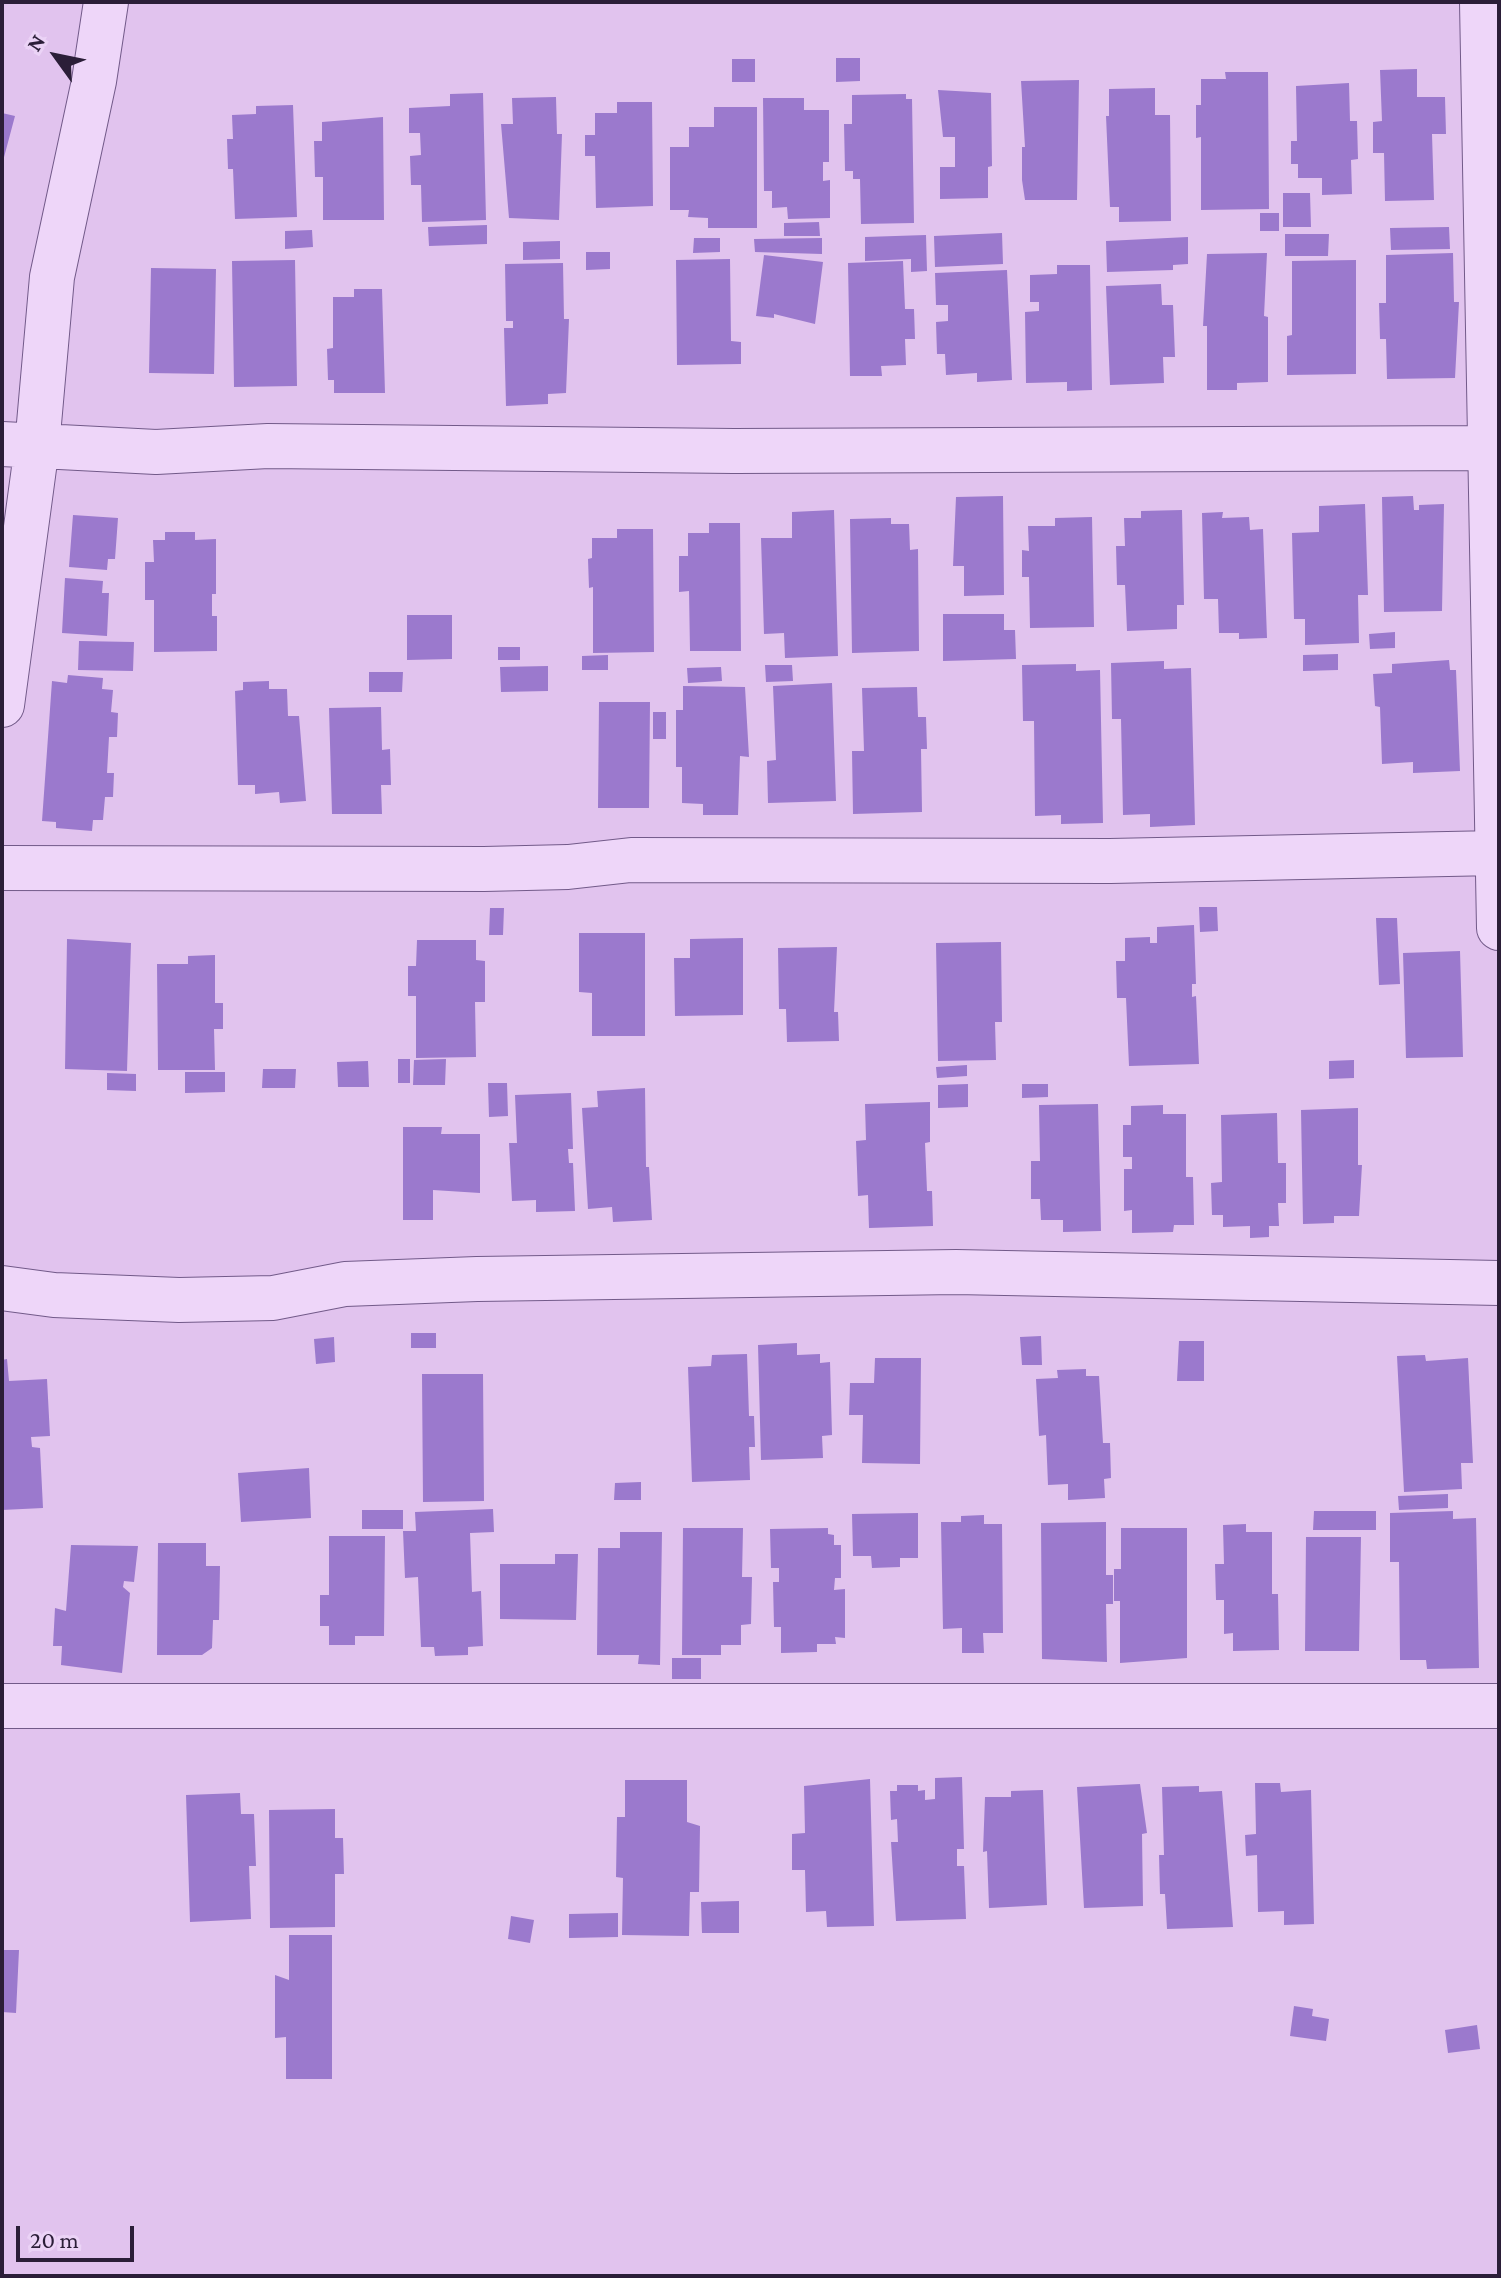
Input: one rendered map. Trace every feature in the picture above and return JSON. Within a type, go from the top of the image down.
[{"type":"street","points":[[2,705],[20,445],[94,81],[106,2]]},
{"type":"street","points":[[1482,2],[1499,928]]},
{"type":"street","points":[[20,445],[156,452],[268,446],[734,451],[1491,448]]},
{"type":"street","points":[[2,868],[468,869],[568,867],[631,860],[1110,861],[1496,853]]},
{"type":"street","points":[[2,1288],[54,1295],[179,1300],[273,1298],[345,1284],[477,1279],[972,1272],[1499,1283]]},
{"type":"street","points":[[2,1706],[1499,1706]]},
{"type":"building","points":[[836,58],[860,58],[860,81],[836,82]]},
{"type":"building","points":[[732,59],[755,59],[755,82],[732,82]]},
{"type":"building","points":[[1417,69],[1417,97],[1445,97],[1446,134],[1432,134],[1434,200],[1385,201],[1384,153],[1373,153],[1373,122],[1382,121],[1380,70]]},
{"type":"building","points":[[1225,72],[1268,72],[1269,209],[1201,210],[1201,137],[1196,138],[1196,105],[1201,105],[1201,79],[1226,79]]},
{"type":"building","points":[[1079,80],[1077,200],[1025,200],[1021,81]]},
{"type":"building","points":[[1349,83],[1350,121],[1357,121],[1358,159],[1351,160],[1352,194],[1322,195],[1322,178],[1298,178],[1298,164],[1291,164],[1291,141],[1297,141],[1296,86]]},
{"type":"building","points":[[1155,88],[1155,115],[1170,115],[1171,221],[1119,222],[1119,207],[1110,207],[1106,116],[1109,116],[1109,89]]},
{"type":"building","points":[[938,90],[991,93],[992,166],[988,167],[988,198],[940,199],[940,167],[955,167],[955,137],[943,137]]},
{"type":"building","points":[[483,93],[486,220],[422,222],[421,185],[411,185],[410,156],[421,155],[420,133],[409,133],[409,108],[450,106],[450,94]]},
{"type":"building","points":[[906,94],[906,99],[912,99],[914,223],[861,224],[860,179],[853,179],[853,171],[845,171],[844,124],[852,124],[852,95]]},
{"type":"building","points":[[556,97],[557,134],[562,134],[559,220],[509,218],[501,124],[513,124],[512,98]]},
{"type":"building","points":[[763,98],[804,98],[804,110],[829,110],[829,162],[823,162],[823,181],[830,180],[830,218],[788,219],[787,207],[772,208],[772,191],[764,191]]},
{"type":"building","points":[[617,102],[652,102],[653,206],[596,208],[595,156],[585,156],[585,135],[595,135],[595,113],[617,113]]},
{"type":"building","points":[[293,105],[297,217],[235,219],[233,169],[228,169],[227,139],[233,139],[232,115],[256,114],[256,106]]},
{"type":"building","points":[[714,107],[757,107],[757,228],[708,228],[708,218],[688,217],[689,210],[670,210],[670,147],[689,147],[689,127],[714,127]]},
{"type":"building","points":[[2,113],[15,116],[3,161],[2,161]]},
{"type":"building","points":[[383,117],[384,220],[323,220],[323,177],[315,177],[314,141],[322,141],[322,122]]},
{"type":"building","points":[[1283,193],[1310,193],[1311,227],[1283,227]]},
{"type":"building","points":[[1260,213],[1279,213],[1279,231],[1260,231]]},
{"type":"building","points":[[819,222],[820,236],[784,236],[784,223]]},
{"type":"building","points":[[487,225],[487,244],[429,246],[428,227]]},
{"type":"building","points":[[1449,227],[1450,249],[1391,250],[1390,228]]},
{"type":"building","points":[[312,230],[313,247],[285,249],[285,231]]},
{"type":"building","points":[[1002,233],[1003,264],[935,267],[934,236]]},
{"type":"building","points":[[1285,234],[1329,234],[1328,256],[1285,256]]},
{"type":"building","points":[[926,235],[927,271],[911,272],[911,259],[865,261],[865,237]]},
{"type":"building","points":[[1188,237],[1188,264],[1173,265],[1173,270],[1107,272],[1106,241]]},
{"type":"building","points":[[694,238],[720,238],[720,252],[693,253]]},
{"type":"building","points":[[822,238],[822,254],[755,252],[754,239]]},
{"type":"building","points":[[560,241],[560,259],[523,260],[523,242]]},
{"type":"building","points":[[586,252],[610,252],[610,269],[586,270]]},
{"type":"building","points":[[1267,253],[1264,316],[1268,317],[1268,382],[1237,383],[1237,390],[1207,390],[1207,326],[1203,326],[1207,254]]},
{"type":"building","points":[[1453,253],[1454,302],[1459,302],[1455,378],[1387,379],[1386,339],[1380,339],[1379,303],[1386,303],[1386,255]]},
{"type":"building","points":[[764,255],[823,262],[815,324],[774,314],[774,318],[756,316]]},
{"type":"building","points":[[730,259],[731,341],[741,342],[741,364],[677,365],[676,260]]},
{"type":"building","points":[[295,260],[297,386],[234,387],[232,261]]},
{"type":"building","points":[[1356,260],[1356,374],[1287,375],[1287,336],[1292,335],[1292,261]]},
{"type":"building","points":[[903,261],[905,309],[914,309],[915,339],[905,339],[906,365],[881,366],[882,376],[850,376],[848,263]]},
{"type":"building","points":[[563,263],[564,319],[569,319],[566,393],[548,394],[548,404],[506,406],[504,328],[513,328],[513,321],[506,321],[505,264]]},
{"type":"building","points":[[1057,265],[1090,265],[1092,390],[1067,391],[1067,382],[1026,383],[1025,312],[1039,311],[1039,302],[1030,302],[1030,275],[1057,274]]},
{"type":"building","points":[[151,268],[216,269],[214,374],[149,373]]},
{"type":"building","points":[[1007,270],[1012,380],[977,382],[977,373],[946,375],[945,354],[937,354],[936,322],[948,321],[948,305],[936,305],[935,273]]},
{"type":"building","points":[[1161,284],[1162,305],[1173,305],[1175,357],[1163,357],[1164,383],[1110,385],[1106,286]]},
{"type":"building","points":[[354,289],[382,289],[385,393],[334,393],[334,380],[328,380],[327,349],[333,348],[333,297],[354,297]]},
{"type":"building","points":[[1003,496],[1004,595],[964,596],[964,566],[953,566],[956,497]]},
{"type":"building","points":[[1413,496],[1414,510],[1419,510],[1419,505],[1444,504],[1442,611],[1384,612],[1382,497]]},
{"type":"building","points":[[1365,504],[1368,595],[1358,595],[1359,643],[1305,645],[1305,619],[1294,619],[1292,533],[1319,532],[1319,506]]},
{"type":"building","points":[[834,510],[838,656],[785,658],[784,633],[764,634],[761,538],[792,538],[792,512]]},
{"type":"building","points":[[1182,510],[1184,605],[1177,605],[1177,629],[1127,631],[1125,585],[1117,585],[1116,546],[1125,546],[1124,518],[1141,518],[1141,511]]},
{"type":"building","points":[[1223,512],[1222,518],[1249,517],[1250,530],[1263,529],[1267,638],[1239,639],[1239,633],[1219,633],[1218,599],[1204,599],[1202,513]]},
{"type":"building","points":[[73,515],[118,518],[115,559],[108,559],[107,570],[69,567]]},
{"type":"building","points":[[1092,517],[1094,627],[1030,628],[1029,577],[1022,577],[1022,550],[1029,551],[1028,526],[1055,526],[1055,518]]},
{"type":"building","points":[[891,518],[891,524],[909,524],[910,550],[918,549],[919,651],[852,653],[850,519]]},
{"type":"building","points":[[709,523],[740,523],[741,651],[690,651],[689,591],[679,592],[679,556],[688,556],[688,533],[709,533]]},
{"type":"building","points":[[617,529],[653,529],[654,652],[593,653],[593,587],[589,588],[588,559],[592,558],[592,538],[617,538]]},
{"type":"building","points":[[165,532],[195,532],[195,540],[216,539],[216,594],[212,594],[212,616],[217,616],[217,651],[154,652],[154,600],[145,600],[145,562],[154,562],[153,540],[165,540]]},
{"type":"building","points":[[65,578],[103,581],[102,593],[109,593],[107,636],[62,633]]},
{"type":"building","points":[[943,614],[1004,614],[1004,630],[1015,630],[1016,659],[943,661]]},
{"type":"building","points":[[407,615],[452,615],[452,659],[407,660]]},
{"type":"building","points":[[1395,632],[1395,648],[1370,649],[1369,634]]},
{"type":"building","points":[[79,641],[134,642],[133,671],[78,670]]},
{"type":"building","points":[[498,647],[520,647],[520,660],[498,660]]},
{"type":"building","points":[[1338,654],[1338,670],[1303,671],[1303,655]]},
{"type":"building","points":[[608,655],[608,670],[582,670],[582,656]]},
{"type":"building","points":[[1449,660],[1450,670],[1456,670],[1460,771],[1413,773],[1413,762],[1382,764],[1380,707],[1375,706],[1373,674],[1392,673],[1392,664]]},
{"type":"building","points":[[1164,661],[1164,669],[1191,668],[1195,825],[1150,827],[1150,814],[1123,815],[1121,719],[1112,719],[1111,663]]},
{"type":"building","points":[[1076,664],[1076,671],[1100,670],[1103,823],[1061,824],[1061,815],[1035,816],[1034,721],[1023,721],[1022,665]]},
{"type":"building","points":[[765,665],[792,665],[793,681],[766,682]]},
{"type":"building","points":[[548,666],[548,691],[501,692],[500,667]]},
{"type":"building","points":[[721,667],[722,681],[688,683],[687,668]]},
{"type":"building","points":[[369,672],[403,672],[402,692],[369,692]]},
{"type":"building","points":[[68,675],[103,678],[102,689],[113,690],[111,712],[118,713],[117,737],[109,737],[107,773],[114,773],[113,797],[105,797],[103,820],[93,820],[92,831],[56,828],[56,822],[42,821],[52,681],[67,683]]},
{"type":"building","points":[[269,681],[269,689],[287,689],[288,716],[299,716],[306,801],[280,803],[279,792],[255,794],[255,785],[238,785],[235,691],[243,690],[243,682]]},
{"type":"building","points":[[832,683],[836,801],[768,803],[767,761],[776,760],[773,686]]},
{"type":"building","points":[[683,686],[745,687],[749,757],[740,756],[738,815],[703,815],[703,804],[682,803],[682,767],[676,767],[676,710],[683,710]]},
{"type":"building","points":[[917,687],[918,717],[926,717],[927,749],[921,749],[922,812],[853,814],[852,751],[864,751],[862,688]]},
{"type":"building","points":[[599,702],[650,702],[649,808],[598,808]]},
{"type":"building","points":[[381,707],[382,750],[390,749],[391,785],[381,785],[382,814],[332,814],[329,708]]},
{"type":"building","points":[[653,712],[666,712],[666,739],[653,739]]},
{"type":"building","points":[[1199,907],[1217,907],[1218,931],[1200,932]]},
{"type":"building","points":[[490,908],[504,908],[503,935],[489,935]]},
{"type":"building","points":[[1376,918],[1397,918],[1400,984],[1379,985]]},
{"type":"building","points":[[1194,925],[1196,984],[1192,984],[1192,997],[1196,996],[1199,1064],[1129,1066],[1126,998],[1117,998],[1116,961],[1125,961],[1125,938],[1150,937],[1150,943],[1157,943],[1157,927]]},
{"type":"building","points":[[579,933],[645,933],[645,1036],[592,1036],[592,993],[579,992]]},
{"type":"building","points":[[743,938],[743,1015],[675,1016],[674,958],[690,958],[690,939]]},
{"type":"building","points":[[67,939],[131,943],[127,1071],[65,1069]]},
{"type":"building","points":[[417,940],[476,940],[476,960],[485,961],[485,1002],[475,1002],[476,1057],[416,1058],[416,996],[408,996],[408,966],[416,966]]},
{"type":"building","points":[[1001,942],[1002,1022],[995,1022],[996,1060],[938,1061],[936,943]]},
{"type":"building","points":[[837,947],[834,1012],[838,1012],[839,1041],[787,1042],[786,1009],[779,1009],[778,948]]},
{"type":"building","points":[[1460,951],[1463,1057],[1406,1058],[1403,953]]},
{"type":"building","points":[[215,955],[215,1003],[223,1003],[223,1029],[214,1029],[215,1070],[158,1070],[157,964],[188,964],[188,956]]},
{"type":"building","points":[[398,1059],[410,1059],[410,1083],[398,1083]]},
{"type":"building","points":[[446,1059],[445,1085],[413,1085],[414,1060]]},
{"type":"building","points":[[1354,1060],[1354,1078],[1329,1079],[1329,1061]]},
{"type":"building","points":[[368,1061],[369,1087],[338,1087],[337,1062]]},
{"type":"building","points":[[967,1065],[967,1076],[937,1078],[936,1067]]},
{"type":"building","points":[[263,1069],[296,1069],[295,1088],[262,1088]]},
{"type":"building","points":[[185,1072],[225,1072],[225,1092],[185,1093]]},
{"type":"building","points":[[107,1073],[136,1074],[136,1091],[107,1090]]},
{"type":"building","points":[[488,1083],[507,1083],[508,1116],[489,1117]]},
{"type":"building","points":[[968,1084],[968,1107],[938,1108],[938,1085]]},
{"type":"building","points":[[1022,1084],[1048,1084],[1048,1097],[1022,1098]]},
{"type":"building","points":[[645,1088],[646,1167],[649,1167],[652,1220],[613,1222],[612,1207],[588,1209],[582,1108],[598,1107],[597,1091]]},
{"type":"building","points":[[571,1093],[573,1149],[568,1149],[569,1163],[573,1163],[575,1211],[536,1212],[536,1200],[512,1201],[509,1143],[517,1143],[515,1095]]},
{"type":"building","points":[[930,1102],[930,1142],[925,1143],[927,1191],[932,1191],[933,1226],[869,1228],[868,1195],[858,1196],[856,1141],[866,1140],[865,1104]]},
{"type":"building","points":[[1098,1104],[1101,1231],[1063,1232],[1063,1220],[1041,1220],[1040,1199],[1031,1199],[1031,1161],[1040,1161],[1039,1105]]},
{"type":"building","points":[[1163,1105],[1163,1114],[1186,1114],[1186,1177],[1193,1177],[1194,1225],[1174,1225],[1173,1232],[1132,1233],[1132,1210],[1124,1211],[1124,1169],[1132,1169],[1132,1157],[1123,1157],[1123,1125],[1131,1125],[1131,1106]]},
{"type":"building","points":[[1358,1108],[1358,1165],[1362,1165],[1359,1216],[1334,1216],[1334,1223],[1303,1224],[1301,1110]]},
{"type":"building","points":[[1277,1113],[1278,1163],[1286,1163],[1286,1203],[1278,1203],[1279,1226],[1269,1226],[1269,1237],[1250,1238],[1250,1226],[1223,1227],[1223,1215],[1212,1215],[1211,1183],[1222,1182],[1221,1115]]},
{"type":"building","points":[[403,1127],[442,1127],[441,1134],[480,1134],[480,1193],[433,1190],[433,1220],[403,1220]]},
{"type":"building","points":[[411,1333],[436,1333],[436,1348],[411,1348]]},
{"type":"building","points":[[1041,1336],[1042,1365],[1022,1365],[1020,1337]]},
{"type":"building","points":[[334,1337],[335,1362],[316,1364],[314,1339]]},
{"type":"building","points":[[1179,1341],[1204,1341],[1204,1381],[1177,1381]]},
{"type":"building","points":[[797,1343],[797,1355],[820,1354],[820,1363],[830,1362],[832,1435],[822,1436],[823,1458],[761,1460],[758,1345]]},
{"type":"building","points":[[747,1354],[749,1416],[754,1416],[755,1447],[749,1447],[750,1480],[692,1482],[688,1367],[711,1366],[712,1355]]},
{"type":"building","points":[[1425,1355],[1426,1361],[1468,1358],[1473,1463],[1461,1463],[1462,1489],[1404,1492],[1397,1356]]},
{"type":"building","points":[[875,1358],[921,1358],[920,1464],[862,1463],[863,1415],[849,1415],[850,1383],[874,1383]]},
{"type":"building","points":[[7,1359],[9,1381],[47,1379],[50,1436],[31,1437],[32,1447],[40,1448],[43,1508],[2,1510],[2,1360]]},
{"type":"building","points":[[1086,1369],[1086,1376],[1099,1376],[1103,1443],[1110,1443],[1111,1478],[1104,1479],[1105,1498],[1068,1500],[1068,1484],[1048,1485],[1046,1435],[1039,1436],[1036,1379],[1058,1378],[1057,1370]]},
{"type":"building","points":[[422,1374],[483,1374],[484,1501],[423,1502]]},
{"type":"building","points":[[309,1468],[311,1518],[241,1522],[238,1473]]},
{"type":"building","points":[[641,1482],[641,1500],[614,1500],[615,1483]]},
{"type":"building","points":[[1448,1494],[1448,1508],[1399,1510],[1398,1496]]},
{"type":"building","points":[[493,1509],[494,1532],[470,1533],[472,1592],[481,1591],[483,1646],[468,1647],[468,1655],[435,1656],[434,1647],[421,1647],[418,1577],[405,1578],[403,1531],[416,1531],[415,1512]]},
{"type":"building","points":[[362,1510],[403,1510],[403,1529],[362,1529]]},
{"type":"building","points":[[1314,1511],[1376,1511],[1376,1530],[1313,1530]]},
{"type":"building","points":[[1453,1511],[1453,1519],[1476,1518],[1479,1668],[1427,1669],[1426,1660],[1400,1660],[1399,1562],[1390,1562],[1390,1513]]},
{"type":"building","points":[[918,1513],[918,1558],[900,1558],[900,1567],[872,1568],[871,1556],[853,1556],[852,1514]]},
{"type":"building","points":[[984,1515],[984,1524],[1002,1524],[1003,1633],[983,1633],[984,1653],[962,1653],[962,1628],[943,1629],[941,1522],[961,1522],[961,1516]]},
{"type":"building","points":[[1106,1522],[1106,1575],[1113,1575],[1113,1604],[1106,1604],[1107,1662],[1042,1659],[1041,1523]]},
{"type":"building","points":[[1246,1524],[1246,1532],[1272,1532],[1272,1594],[1278,1594],[1279,1650],[1233,1651],[1233,1633],[1224,1634],[1224,1600],[1216,1600],[1215,1564],[1224,1564],[1223,1525]]},
{"type":"building","points":[[683,1528],[743,1528],[742,1577],[752,1577],[751,1624],[741,1625],[741,1645],[721,1645],[721,1655],[682,1655]]},
{"type":"building","points":[[828,1528],[828,1534],[834,1535],[834,1545],[841,1545],[841,1578],[835,1578],[834,1590],[845,1589],[845,1638],[835,1637],[836,1644],[817,1644],[817,1652],[781,1653],[781,1627],[774,1627],[773,1582],[779,1582],[779,1568],[771,1568],[770,1529]]},
{"type":"building","points":[[1121,1528],[1187,1528],[1187,1658],[1120,1663],[1120,1601],[1114,1601],[1114,1569],[1121,1569]]},
{"type":"building","points":[[620,1532],[662,1532],[660,1665],[638,1664],[639,1655],[597,1655],[598,1548],[620,1548]]},
{"type":"building","points":[[329,1536],[385,1536],[384,1636],[355,1636],[355,1645],[329,1645],[329,1626],[320,1626],[320,1595],[329,1595]]},
{"type":"building","points":[[1306,1537],[1361,1537],[1359,1651],[1305,1651]]},
{"type":"building","points":[[158,1543],[206,1543],[206,1566],[220,1566],[219,1620],[213,1620],[212,1648],[202,1655],[157,1655]]},
{"type":"building","points":[[71,1545],[138,1546],[134,1582],[124,1581],[123,1587],[130,1593],[122,1673],[61,1665],[62,1646],[53,1646],[55,1608],[66,1611]]},
{"type":"building","points":[[555,1554],[578,1554],[576,1620],[500,1619],[500,1564],[555,1564]]},
{"type":"building","points":[[672,1658],[701,1658],[701,1679],[672,1679]]},
{"type":"building","points":[[962,1777],[964,1849],[957,1849],[957,1866],[964,1866],[966,1919],[896,1921],[891,1842],[898,1842],[897,1819],[891,1820],[890,1791],[897,1791],[897,1785],[918,1785],[918,1791],[925,1790],[925,1800],[935,1799],[935,1778]]},
{"type":"building","points":[[870,1779],[874,1926],[827,1927],[826,1911],[806,1912],[805,1870],[792,1870],[792,1834],[805,1833],[804,1786]]},
{"type":"building","points":[[625,1780],[687,1780],[687,1822],[700,1826],[699,1892],[690,1892],[689,1936],[622,1935],[623,1878],[616,1877],[617,1817],[625,1817]]},
{"type":"building","points":[[1255,1783],[1280,1783],[1281,1792],[1311,1790],[1314,1924],[1284,1925],[1284,1911],[1258,1912],[1257,1855],[1246,1856],[1245,1835],[1256,1834]]},
{"type":"building","points":[[1140,1784],[1147,1833],[1142,1834],[1143,1906],[1084,1908],[1077,1787]]},
{"type":"building","points":[[1199,1786],[1199,1792],[1222,1791],[1233,1927],[1167,1929],[1165,1894],[1160,1894],[1159,1855],[1164,1855],[1162,1787]]},
{"type":"building","points":[[1043,1790],[1047,1905],[989,1908],[987,1851],[983,1852],[985,1797],[1011,1797],[1011,1791]]},
{"type":"building","points":[[240,1793],[241,1814],[254,1814],[256,1866],[249,1866],[251,1919],[190,1922],[186,1795]]},
{"type":"building","points":[[335,1809],[335,1838],[343,1838],[344,1874],[335,1874],[335,1927],[270,1928],[269,1810]]},
{"type":"building","points":[[739,1901],[739,1933],[702,1933],[701,1902]]},
{"type":"building","points":[[618,1913],[618,1937],[569,1938],[569,1914]]},
{"type":"building","points":[[511,1916],[534,1920],[530,1943],[508,1939]]},
{"type":"building","points":[[289,1935],[332,1935],[332,2079],[286,2079],[286,2037],[275,2038],[275,1975],[289,1980]]},
{"type":"building","points":[[2,1950],[19,1950],[16,2013],[2,2012]]},
{"type":"building","points":[[1294,2006],[1313,2009],[1312,2016],[1329,2019],[1326,2041],[1290,2036]]},
{"type":"building","points":[[1477,2025],[1480,2049],[1448,2053],[1445,2030]]}]
